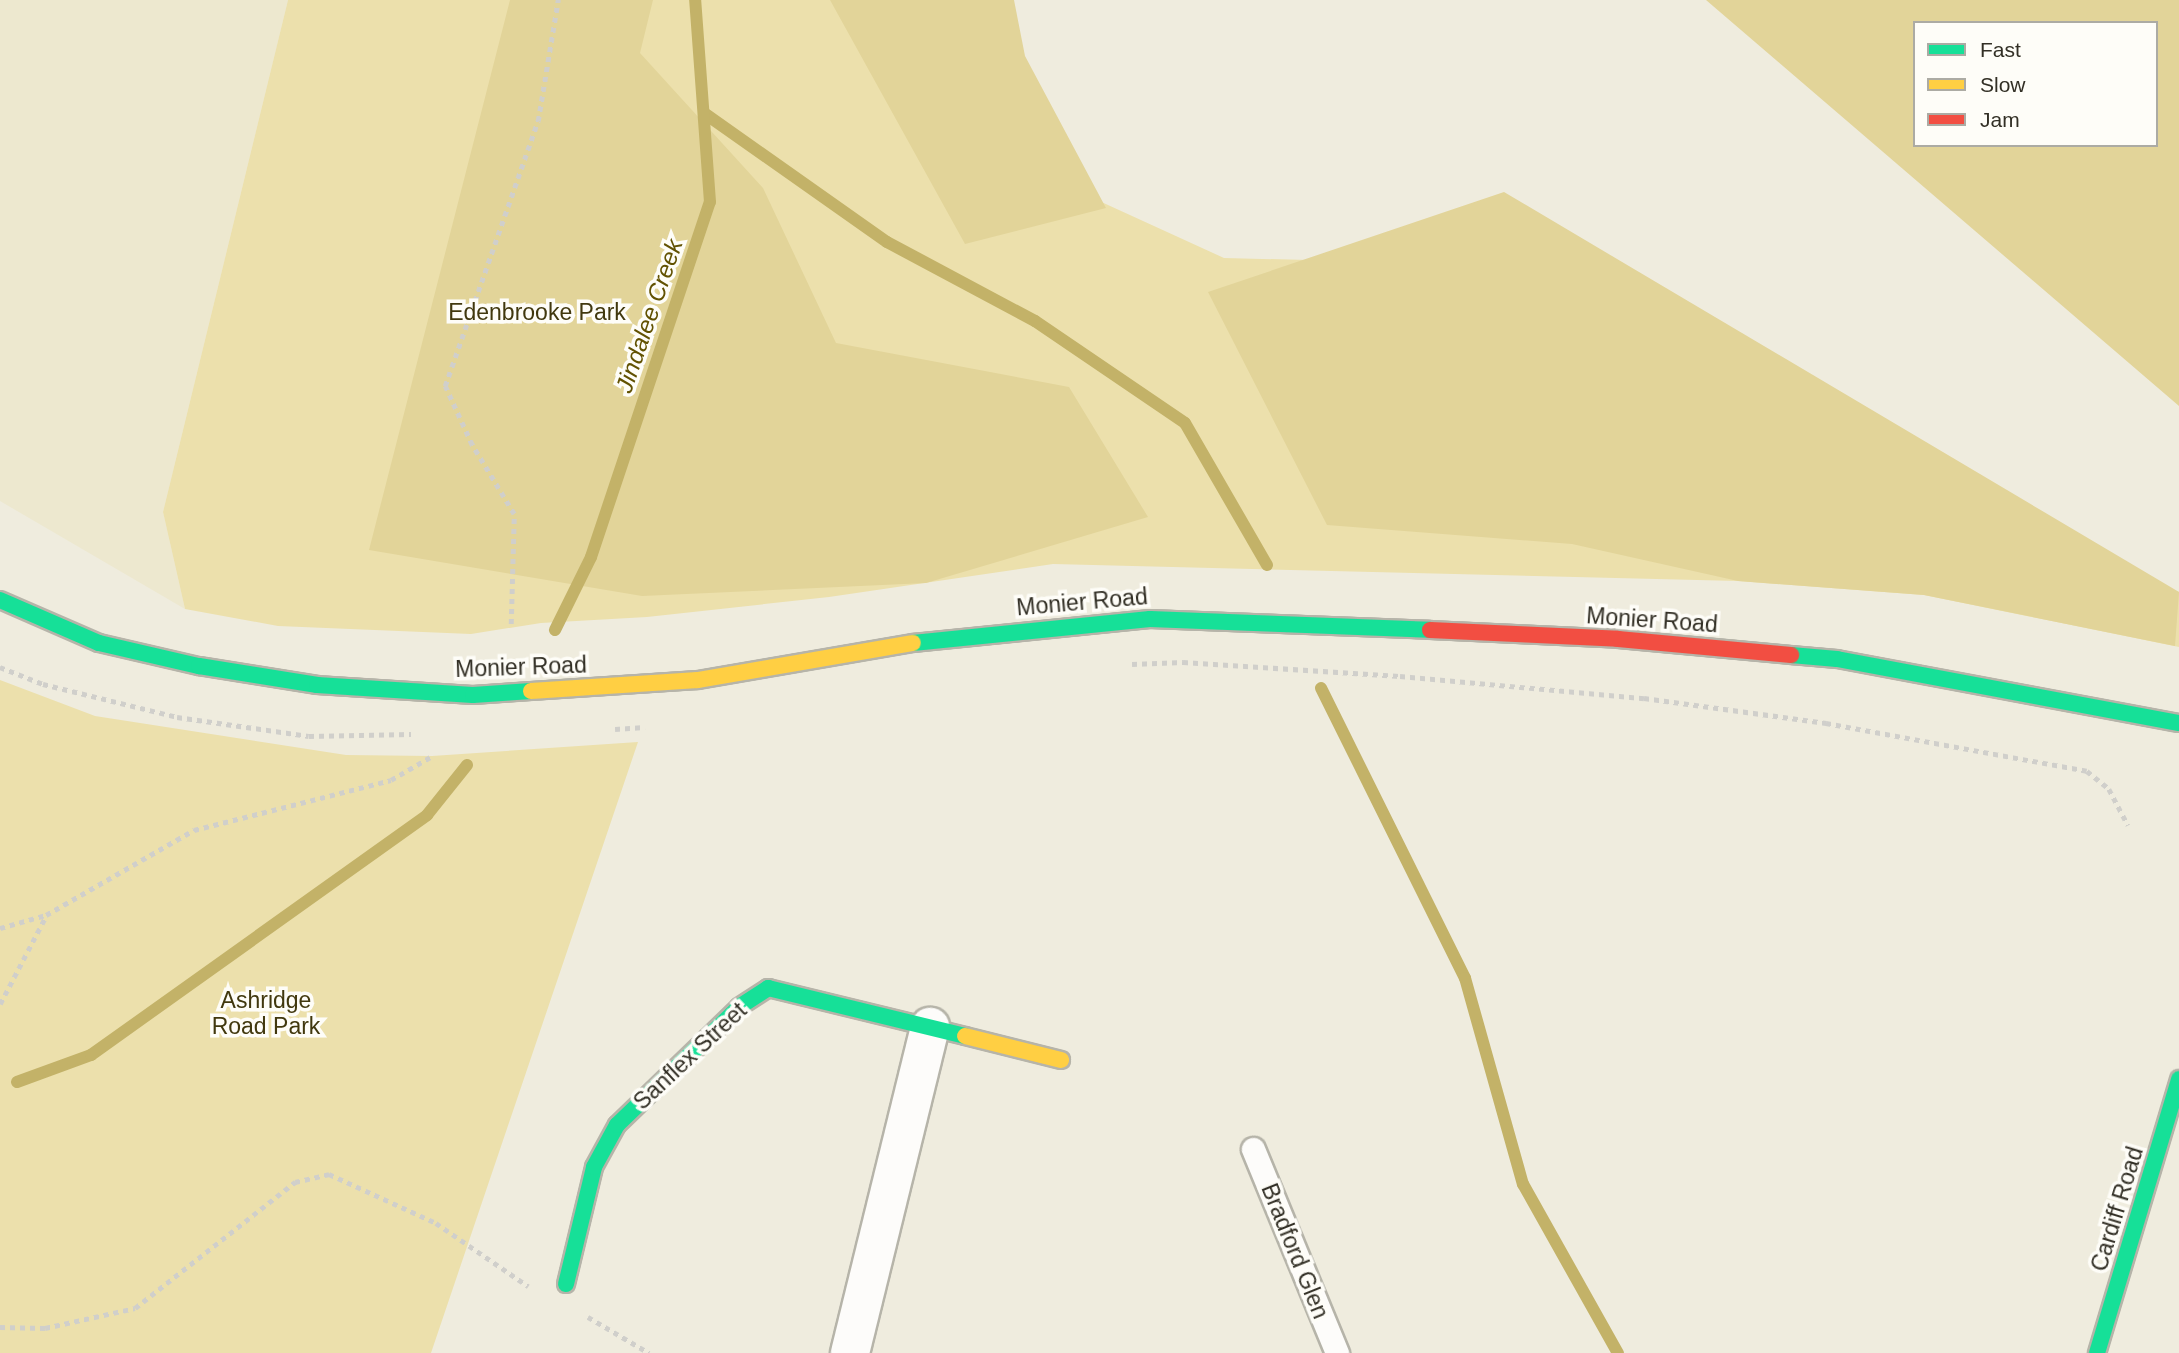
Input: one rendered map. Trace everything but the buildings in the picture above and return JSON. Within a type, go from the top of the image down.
[{"type":"main road","name":"Monier Road","points":[[0,600],[99,643],[199,666],[317,685],[474,695],[698,680],[961,635],[1150,619],[1618,639],[1838,659],[2179,723]]},
{"type":"main road","name":"Sanflex Street","points":[[566,1284],[594,1167],[617,1125],[739,1007],[768,988],[1060,1060]]},
{"type":"main road","name":"Cardiff Road","points":[[2097,1353],[2179,1079]]},
{"type":"street","points":[[850,1353],[930,1027]]},
{"type":"lane","name":"Bradford Glen","points":[[1253,1149],[1337,1353]]},
{"type":"path","points":[[511,624],[514,514],[472,445],[445,386],[538,121],[558,0]]},
{"type":"path","points":[[1117,665],[1183,662],[1400,676],[1644,698],[1826,723],[2087,772],[2109,789],[2128,825]]},
{"type":"path","points":[[0,667],[43,684],[177,717],[309,736],[418,734]]},
{"type":"path","points":[[612,729],[650,726]]},
{"type":"path","points":[[0,928],[46,915],[194,830],[391,780],[432,756]]},
{"type":"path","points":[[0,1004],[46,915]]},
{"type":"path","points":[[0,1327],[45,1328],[135,1308],[295,1182],[329,1174],[436,1223],[504,1273],[538,1292]]},
{"type":"path","points":[[586,1315],[649,1353]]},
{"type":"shaded area","points":[[0,0],[288,0],[163,512],[185,609],[0,501]]},
{"type":"green space","name":"Edenbrooke Park","points":[[288,0],[944,0],[1073,189],[1224,258],[1349,261],[2179,592],[2179,647],[1924,595],[1738,581],[1053,564],[829,597],[647,617],[541,623],[471,634],[278,626],[185,609],[163,512]]},
{"type":"green space","points":[[510,0],[653,0],[640,53],[763,188],[836,343],[1069,387],[1148,517],[926,583],[642,596],[369,550]]},
{"type":"green space","points":[[830,0],[1014,0],[1025,56],[1106,208],[965,244]]},
{"type":"green space","points":[[1706,0],[2179,0],[2179,406]]},
{"type":"green space","points":[[1504,192],[2179,592],[2175,646],[1924,595],[1738,581],[1572,544],[1327,525],[1208,292]]},
{"type":"green space","name":"Ashridge Road Park","points":[[0,680],[95,716],[346,755],[432,756],[638,742],[431,1353],[0,1353]]},
{"type":"waterway","name":"Jindalee Creek","points":[[555,630],[591,557],[710,202],[695,0]]},
{"type":"waterway","points":[[704,113],[887,242],[1035,321],[1185,423],[1267,565]]},
{"type":"waterway","points":[[1321,688],[1465,978],[1523,1184],[1618,1353]]},
{"type":"waterway","points":[[17,1082],[91,1055],[427,815],[467,765]]},
{"type":"traffic: fast","points":[[0,600],[99,643],[199,666],[317,685],[473,695],[531,691]]},
{"type":"traffic: fast","points":[[913,643],[1150,619],[1430,630]]},
{"type":"traffic: fast","points":[[1791,655],[1837,659],[2179,723]]},
{"type":"traffic: fast","points":[[566,1284],[594,1167],[617,1125],[739,1007],[768,988],[965,1036]]},
{"type":"traffic: fast","points":[[2097,1353],[2179,1079]]},
{"type":"traffic: slow","points":[[531,691],[698,680],[913,643]]},
{"type":"traffic: slow","points":[[965,1036],[1061,1060]]},
{"type":"traffic: jam","points":[[1430,630],[1618,639],[1791,655]]}]
